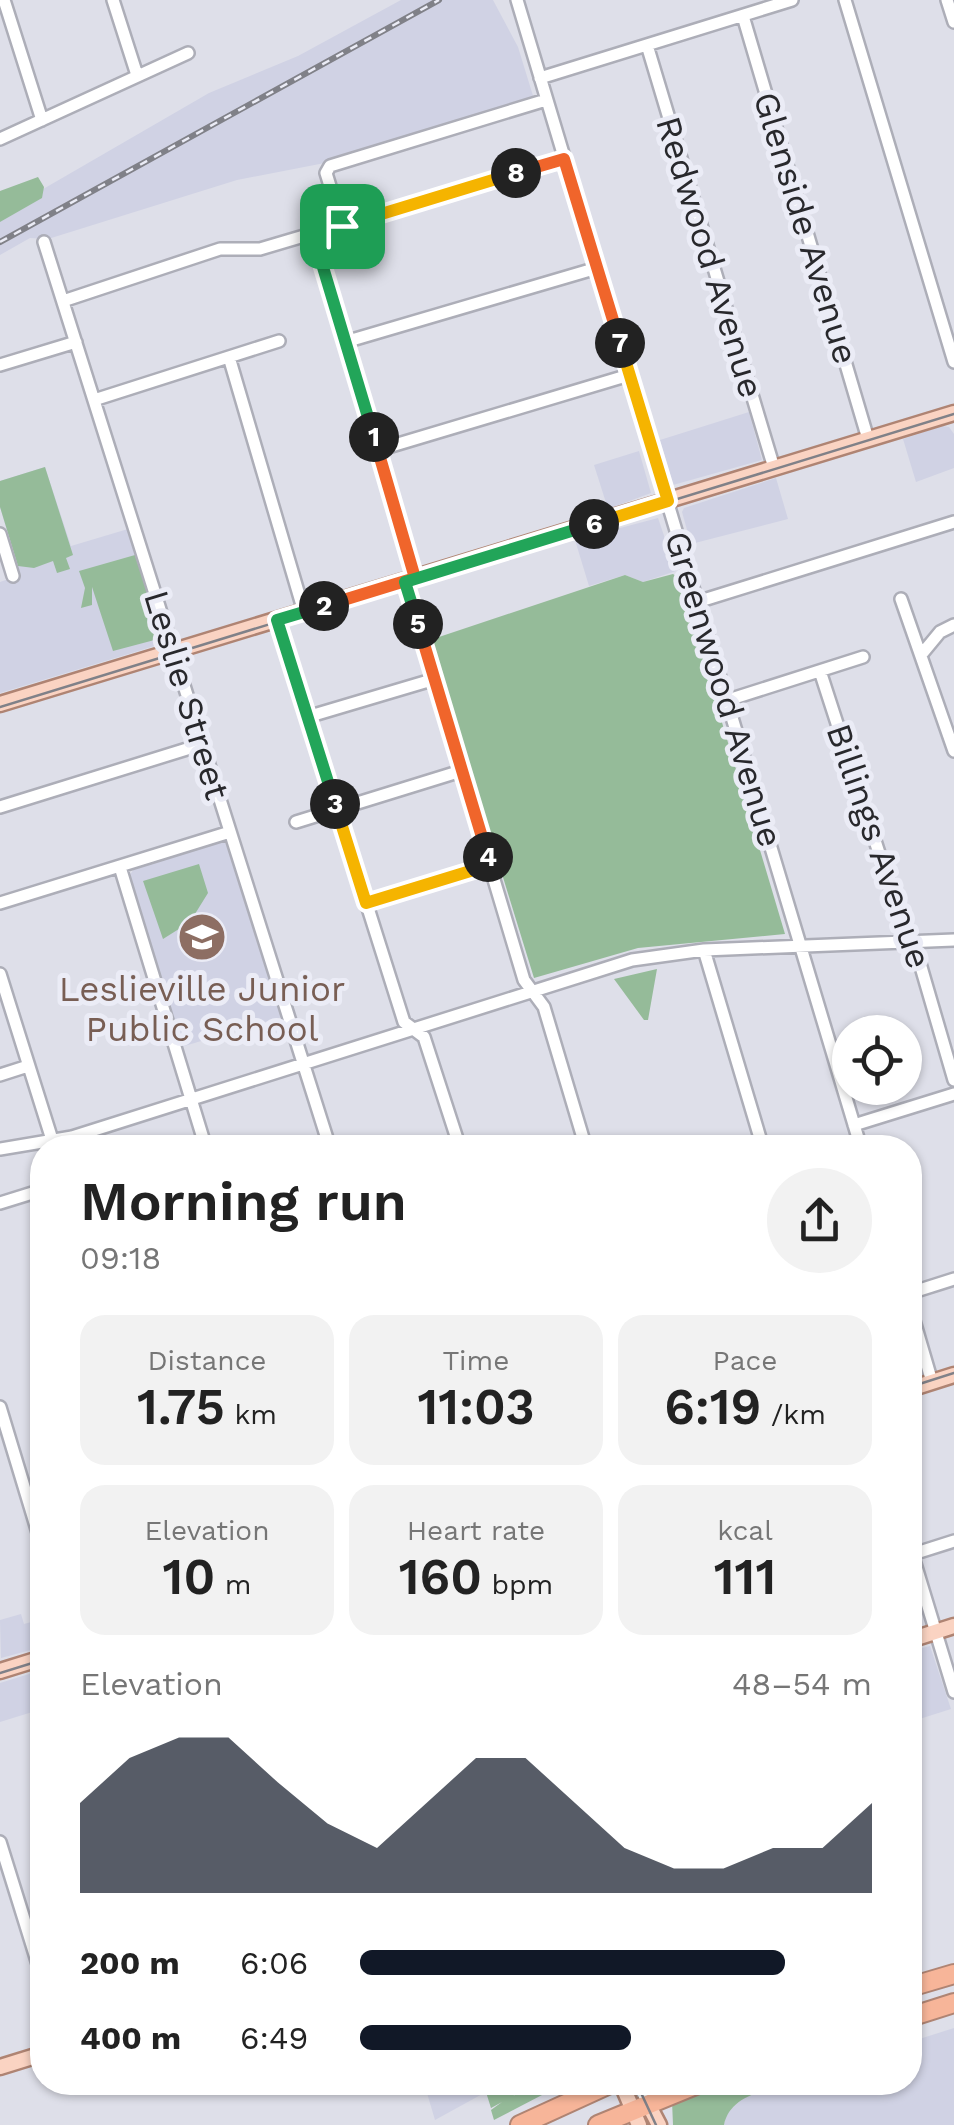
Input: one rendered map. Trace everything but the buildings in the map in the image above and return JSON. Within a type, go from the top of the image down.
[{"type":"highway","points":[[922,1983],[954,1974]]},
{"type":"highway","points":[[922,2013],[954,2004]]},
{"type":"highway","points":[[520,2125],[588,2095]]},
{"type":"highway","points":[[598,2125],[640,2113],[677,2095]]},
{"type":"main road","points":[[0,704],[954,412]]},
{"type":"main road","points":[[922,1385],[954,1375]]},
{"type":"main road","points":[[922,1636],[954,1626]]},
{"type":"main road","points":[[0,1671],[30,1662]]},
{"type":"main road","points":[[0,2067],[30,2058]]},
{"type":"main road","points":[[640,2113],[660,2125]]},
{"type":"street","points":[[4,0],[42,120]]},
{"type":"street","points":[[113,0],[137,76]]},
{"type":"street","name":"Greenwood Avenue","points":[[517,0],[857,1135]]},
{"type":"street","points":[[540,78],[792,0]]},
{"type":"street","points":[[845,0],[954,362]]},
{"type":"street","points":[[947,0],[954,22]]},
{"type":"street","name":"Glenside Avenue","points":[[742,16],[868,439]]},
{"type":"street","name":"Redwood Avenue","points":[[647,45],[774,468]]},
{"type":"street","points":[[0,139],[188,53]]},
{"type":"street","points":[[342,226],[326,173],[330,166],[546,100]]},
{"type":"street","points":[[63,301],[220,249],[260,250],[564,159]]},
{"type":"street","points":[[313,234],[378,450],[461,771],[524,980],[544,1007],[582,1135]]},
{"type":"street","name":"Leslie Street","points":[[44,242],[326,1135]]},
{"type":"street","points":[[345,342],[597,268]]},
{"type":"street","points":[[94,400],[279,341]]},
{"type":"street","points":[[0,365],[76,342]]},
{"type":"street","points":[[229,357],[304,612]]},
{"type":"street","points":[[378,450],[629,375]]},
{"type":"street","points":[[697,602],[954,522]]},
{"type":"street","points":[[0,534],[13,576]]},
{"type":"street","points":[[901,599],[954,752]]},
{"type":"street","points":[[277,620],[404,1022],[424,1037],[456,1135]]},
{"type":"street","points":[[921,654],[940,632],[954,625]]},
{"type":"street","points":[[728,700],[864,657]]},
{"type":"street","name":"Billings Avenue","points":[[820,671],[909,943],[918,960],[954,1080]]},
{"type":"street","points":[[307,717],[435,678]]},
{"type":"street","points":[[0,807],[202,744]]},
{"type":"street","points":[[296,822],[461,771]]},
{"type":"street","points":[[0,904],[230,832]]},
{"type":"street","points":[[366,903],[490,865]]},
{"type":"street","points":[[120,867],[202,1135]]},
{"type":"street","points":[[81,1135],[632,960],[704,950],[954,940]]},
{"type":"street","points":[[704,950],[759,1135]]},
{"type":"street","points":[[0,974],[50,1135]]},
{"type":"street","points":[[0,1075],[28,1066]]},
{"type":"street","points":[[854,1125],[954,1094]]},
{"type":"street","points":[[0,1149],[30,1146]]},
{"type":"street","points":[[0,1203],[30,1194]]},
{"type":"street","points":[[922,1289],[954,1279]]},
{"type":"street","points":[[922,1348],[932,1382]]},
{"type":"street","points":[[0,1407],[30,1506]]},
{"type":"street","points":[[922,1549],[954,1541]]},
{"type":"street","points":[[922,1589],[954,1692]]},
{"type":"street","points":[[0,1842],[30,1938]]},
{"type":"shaded area","points":[[401,0],[493,0],[518,47],[534,99],[335,161],[237,180],[48,239],[30,238],[0,255],[0,214],[209,93],[298,56]]},
{"type":"shaded area","points":[[749,412],[762,460],[673,485],[660,440]]},
{"type":"shaded area","points":[[949,427],[954,434],[954,468],[916,482],[903,439]]},
{"type":"shaded area","points":[[639,451],[651,493],[608,509],[594,465]]},
{"type":"shaded area","points":[[45,467],[71,546],[128,529],[162,638],[158,645],[0,693],[0,582],[20,575],[0,507],[0,481]]},
{"type":"shaded area","points":[[776,478],[788,519],[691,544],[684,508]]},
{"type":"shaded area","points":[[658,518],[676,571],[643,582],[625,575],[589,586],[575,540]]},
{"type":"shaded area","name":"Leslieville Junior Public School","points":[[222,842],[227,844],[282,1017],[181,1047],[129,876],[134,869]]},
{"type":"shaded area","points":[[21,1614],[24,1624],[30,1622],[30,1650],[1,1658],[0,1620]]},
{"type":"shaded area","points":[[930,1646],[951,1709],[922,1718],[922,1648]]},
{"type":"shaded area","points":[[30,1674],[30,1713],[0,1722],[0,1683]]},
{"type":"shaded area","points":[[954,2028],[954,2125],[724,2125],[726,2114],[743,2098],[752,2095],[922,2095],[922,2038]]},
{"type":"shaded area","points":[[428,2095],[481,2095],[435,2120]]},
{"type":"shaded area","points":[[487,2095],[514,2095],[491,2108]]},
{"type":"green space","points":[[38,177],[44,187],[42,198],[0,222],[0,191]]},
{"type":"green space","points":[[45,467],[73,555],[66,558],[70,569],[57,573],[53,561],[34,568],[18,566],[0,507],[0,481]]},
{"type":"green space","points":[[135,555],[162,638],[113,651],[92,587],[92,605],[81,608],[85,588],[79,571]]},
{"type":"green space","points":[[673,574],[679,578],[785,934],[638,948],[534,978],[430,640],[625,575],[643,582]]},
{"type":"green space","points":[[199,864],[208,893],[190,922],[163,939],[143,881]]},
{"type":"green space","points":[[657,969],[648,1020],[644,1020],[614,979]]},
{"type":"green space","points":[[487,2095],[542,2095],[494,2120],[491,2110],[502,2102],[491,2108]]},
{"type":"green space","points":[[688,2095],[754,2095],[733,2107],[724,2125],[673,2125],[672,2101]]},
{"type":"tram line","points":[[0,707],[954,414]]},
{"type":"tram line","points":[[922,1383],[954,1373]]},
{"type":"tram line","points":[[0,1673],[30,1664]]},
{"type":"tram line","points":[[642,2095],[656,2125]]},
{"type":"railway","points":[[0,242],[439,0]]},
{"type":"place","name":"Leslieville Junior Public School","points":[[202,937]]},
{"type":"route","points":[[564,159],[668,501],[405,582],[490,865],[366,903],[277,620],[415,578],[313,234],[342,226],[564,159]]}]
